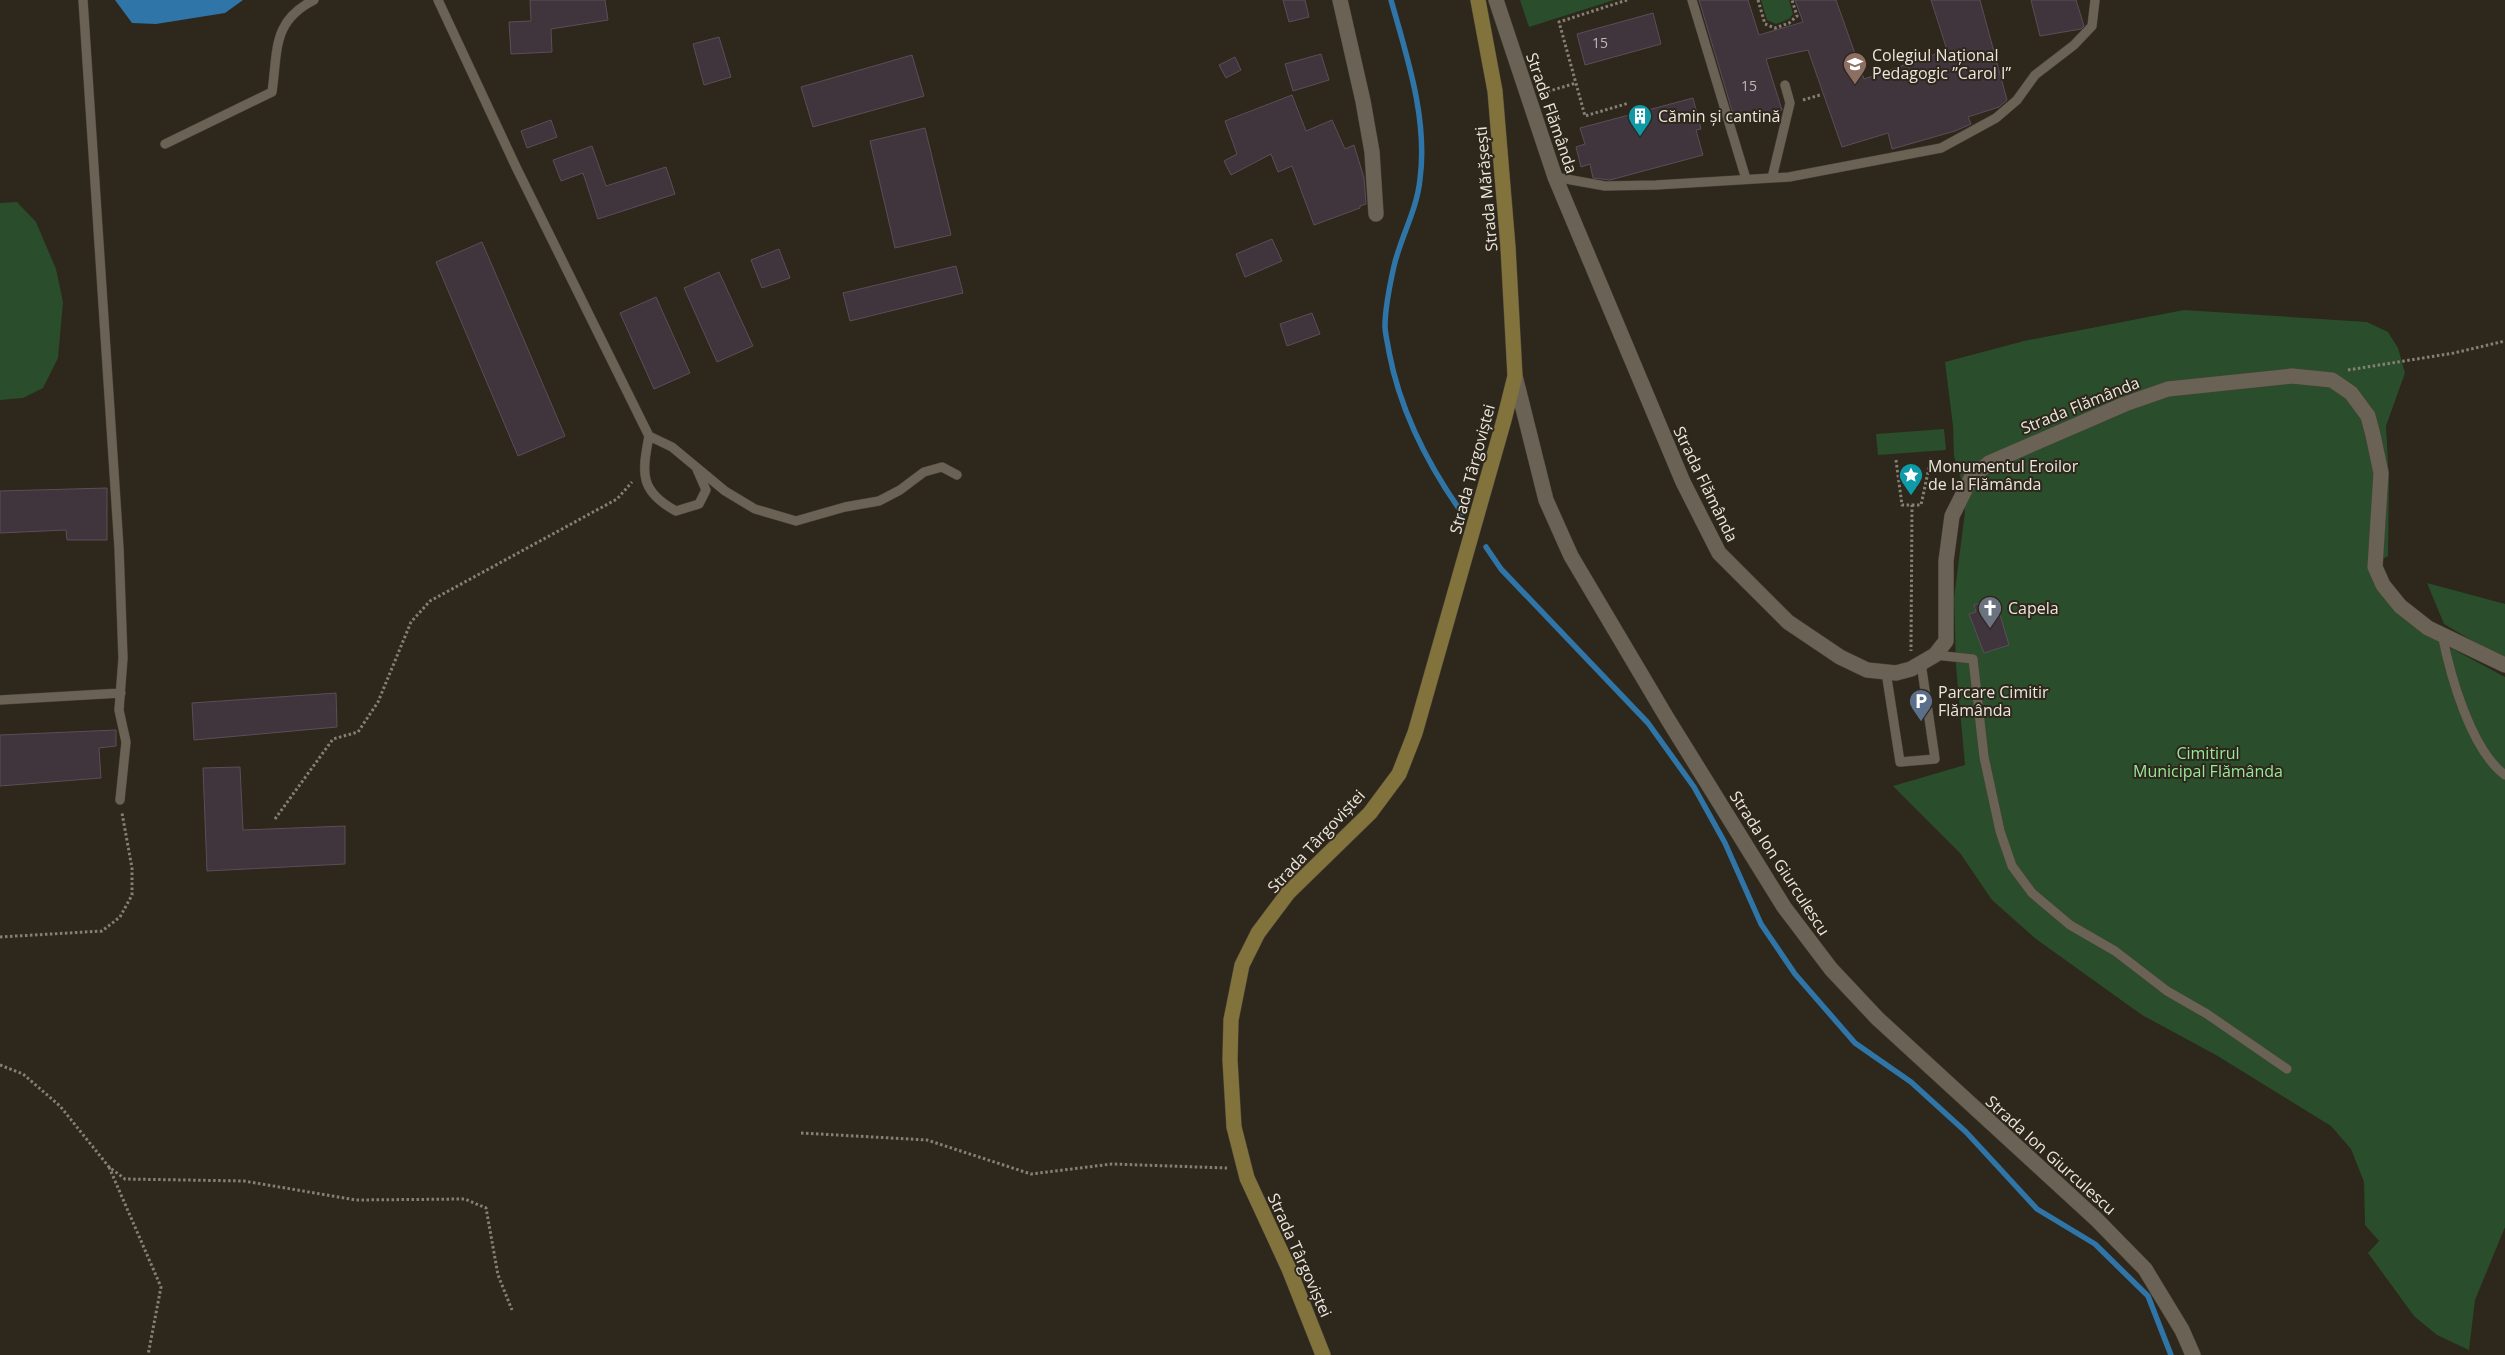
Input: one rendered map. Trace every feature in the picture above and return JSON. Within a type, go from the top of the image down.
[{"type":"main road","name":"Strada Mărășești","points":[[1478,0],[1495,92],[1508,246],[1514,376]]},
{"type":"main road","name":"Strada Târgoviștei","points":[[1323,1355],[1296,1285],[1265,1219],[1245,1168],[1234,1127],[1230,1060],[1232,1020],[1242,965],[1258,933],[1288,893],[1370,813],[1399,774],[1415,733],[1493,463],[1514,376]]},
{"type":"street","points":[[1340,0],[1365,110],[1372,152],[1376,214]]},
{"type":"street","name":"Strada Flămânda","points":[[1496,0],[1555,177],[1683,482],[1719,553],[1788,622],[1840,658],[1867,670],[1896,673],[1916,666],[1935,655],[1946,641],[1946,561],[1952,516],[1971,478],[1989,462],[2125,404],[2168,389],[2292,376],[2332,380],[2352,393],[2368,416],[2381,473],[2375,567],[2383,585],[2400,606],[2428,628],[2442,634]]},
{"type":"street","name":"Strada Ion Giurculescu","points":[[1514,376],[1546,500],[1571,556],[1667,718],[1784,907],[1830,969],[1876,1018],[2096,1219],[2145,1269],[2182,1330],[2193,1355]]},
{"type":"street","points":[[2442,634],[2505,664]]},
{"type":"lane","points":[[83,0],[119,548],[123,658],[120,710],[126,742],[120,800]]},
{"type":"lane","points":[[165,144],[272,92],[282,28],[289,16],[314,0]]},
{"type":"lane","points":[[438,0],[516,167],[649,436],[642,470],[650,489],[663,504],[676,511],[699,504],[706,490],[694,464]]},
{"type":"lane","points":[[1692,0],[1746,179]]},
{"type":"lane","points":[[1555,177],[1605,186],[1772,178],[1941,148],[1996,118],[2017,100],[2035,75],[2074,45],[2092,26],[2095,0]]},
{"type":"lane","points":[[1772,178],[1790,103],[1785,85]]},
{"type":"lane","points":[[649,436],[672,447],[725,491],[755,509],[796,521],[845,507],[878,501],[924,472],[942,467],[957,475]]},
{"type":"lane","points":[[2442,634],[2448,668],[2465,712],[2485,754],[2505,775]]},
{"type":"lane","points":[[1935,655],[1973,659],[1984,757],[2000,831],[2012,866],[2032,893],[2070,925],[2115,951],[2167,992],[2207,1014],[2287,1069]]},
{"type":"lane","points":[[1886,672],[1900,762],[1935,759],[1916,666]]},
{"type":"lane","points":[[0,700],[121,693]]},
{"type":"path","points":[[1627,0],[1559,22],[1585,116],[1629,103]]},
{"type":"path","points":[[1758,0],[1764,24],[1775,28],[1790,24],[1797,16],[1792,0]]},
{"type":"path","points":[[1527,97],[1576,83]]},
{"type":"path","points":[[2332,380],[2348,370],[2454,353],[2505,341]]},
{"type":"path","points":[[1896,460],[1902,505],[1921,505],[1931,458]]},
{"type":"path","points":[[275,819],[333,739],[358,732],[378,702],[411,622],[430,601],[616,498],[642,470]]},
{"type":"path","points":[[1912,505],[1916,666]]},
{"type":"path","points":[[0,937],[102,931],[120,917],[132,895],[132,868],[120,800]]},
{"type":"path","points":[[0,1065],[23,1074],[60,1106],[109,1166],[125,1179],[244,1181],[356,1200],[465,1199],[486,1208],[498,1275],[512,1310]]},
{"type":"path","points":[[801,1133],[927,1140],[1031,1174],[1112,1164],[1245,1168]]},
{"type":"path","points":[[109,1166],[161,1287],[148,1355]]},
{"type":"green space","points":[[1520,0],[1614,0],[1529,27]]},
{"type":"green space","points":[[1761,0],[1789,0],[1793,14],[1789,19],[1776,24],[1767,20]]},
{"type":"green space","points":[[17,202],[36,222],[56,269],[63,302],[58,358],[43,388],[23,398],[0,400],[0,203]]},
{"type":"green space","name":"Cimitirul Municipal Flămânda","points":[[2184,310],[2367,322],[2388,332],[2398,348],[2405,373],[2386,426],[2389,481],[2388,556],[2370,567],[2436,640],[2505,677],[2505,1227],[2475,1300],[2469,1350],[2437,1335],[2414,1316],[2368,1253],[2379,1241],[2365,1225],[2364,1182],[2351,1149],[2331,1126],[2216,1055],[2142,1015],[2036,939],[1992,900],[1960,853],[1893,786],[1965,765],[1956,666],[1954,598],[1965,512],[1963,486],[1954,456],[1953,426],[1945,362],[2024,341]]},
{"type":"green space","points":[[1944,429],[1946,450],[1878,455],[1876,434]]},
{"type":"green space","points":[[2427,583],[2505,604],[2505,660],[2444,624]]},
{"type":"water","points":[[115,0],[243,0],[225,13],[156,24],[132,23]]},
{"type":"building","points":[[530,0],[605,0],[608,20],[551,29],[552,52],[511,54],[509,22],[531,21]]},
{"type":"building","points":[[1283,0],[1305,0],[1309,17],[1289,22]]},
{"type":"building","name":"Colegiul Național Pedagogic ”Carol I”","points":[[1699,0],[1748,0],[1759,35],[1803,22],[1795,0],[1836,0],[1864,79],[1947,50],[1931,0],[1980,0],[2007,100],[1999,107],[1968,117],[1971,124],[1955,131],[1892,149],[1888,133],[1842,147],[1808,50],[1766,59],[1782,110],[1736,124]]},
{"type":"building","name":"Colegiul Național Pedagogic ”Carol I”","points":[[2031,0],[2076,0],[2084,26],[2081,29],[2040,36]]},
{"type":"building","points":[[1653,13],[1661,44],[1585,65],[1577,34]]},
{"type":"building","points":[[719,37],[731,77],[704,85],[693,44]]},
{"type":"building","points":[[1321,54],[1329,80],[1293,91],[1285,64]]},
{"type":"building","points":[[912,55],[924,96],[813,127],[801,87]]},
{"type":"building","points":[[1235,57],[1241,70],[1226,78],[1219,65]]},
{"type":"building","points":[[1292,95],[1306,131],[1332,120],[1345,149],[1354,145],[1364,178],[1366,204],[1360,206],[1360,208],[1314,225],[1292,166],[1278,172],[1271,154],[1231,175],[1224,161],[1237,154],[1225,121]]},
{"type":"building","name":"Cămin și cantină","points":[[1693,98],[1701,129],[1696,130],[1703,155],[1610,180],[1593,178],[1590,164],[1581,167],[1576,147],[1585,144],[1580,128]]},
{"type":"building","points":[[551,120],[557,137],[527,148],[521,131]]},
{"type":"building","points":[[925,128],[951,235],[895,248],[870,141]]},
{"type":"building","points":[[592,146],[606,186],[666,167],[675,194],[598,219],[583,173],[561,181],[553,160]]},
{"type":"building","points":[[1272,239],[1282,261],[1245,277],[1236,254]]},
{"type":"building","points":[[482,242],[565,436],[518,456],[436,262]]},
{"type":"building","points":[[779,249],[790,278],[762,288],[751,260]]},
{"type":"building","points":[[956,266],[963,293],[850,321],[843,293]]},
{"type":"building","points":[[719,272],[753,346],[717,362],[684,288]]},
{"type":"building","points":[[656,297],[690,373],[654,389],[620,313]]},
{"type":"building","points":[[1312,313],[1320,334],[1287,346],[1280,324]]},
{"type":"building","points":[[107,488],[107,540],[67,540],[66,530],[0,533],[0,491]]},
{"type":"building","name":"Capela","points":[[1990,600],[1992,610],[1998,608],[2009,645],[1984,653],[1969,614],[1976,612],[1974,605]]},
{"type":"building","points":[[336,693],[337,727],[194,740],[192,703]]},
{"type":"building","points":[[116,730],[116,746],[99,748],[101,778],[0,786],[0,735]]},
{"type":"building","points":[[240,767],[243,830],[345,826],[345,864],[207,871],[203,768]]},
{"type":"waterway","points":[[1391,0],[1419,111],[1422,156],[1416,201],[1397,255],[1391,280],[1385,332],[1394,374],[1408,416],[1438,476],[1462,513]]},
{"type":"waterway","points":[[1486,547],[1501,569],[1648,723],[1694,787],[1725,843],[1761,924],[1795,974],[1855,1043],[1911,1082],[1966,1132],[2037,1209],[2095,1244],[2148,1296],[2171,1355]]},
{"type":"place","name":"Colegiul Național Pedagogic ”Carol I”","points":[[1855,85]]},
{"type":"place","name":"Cămin și cantină","points":[[1640,137]]},
{"type":"place","name":"Monumentul Eroilor de la Flămânda","points":[[1911,496]]},
{"type":"place","name":"Capela","points":[[1990,629]]},
{"type":"place","name":"Parcare Cimitir Flămânda","points":[[1921,722]]}]
